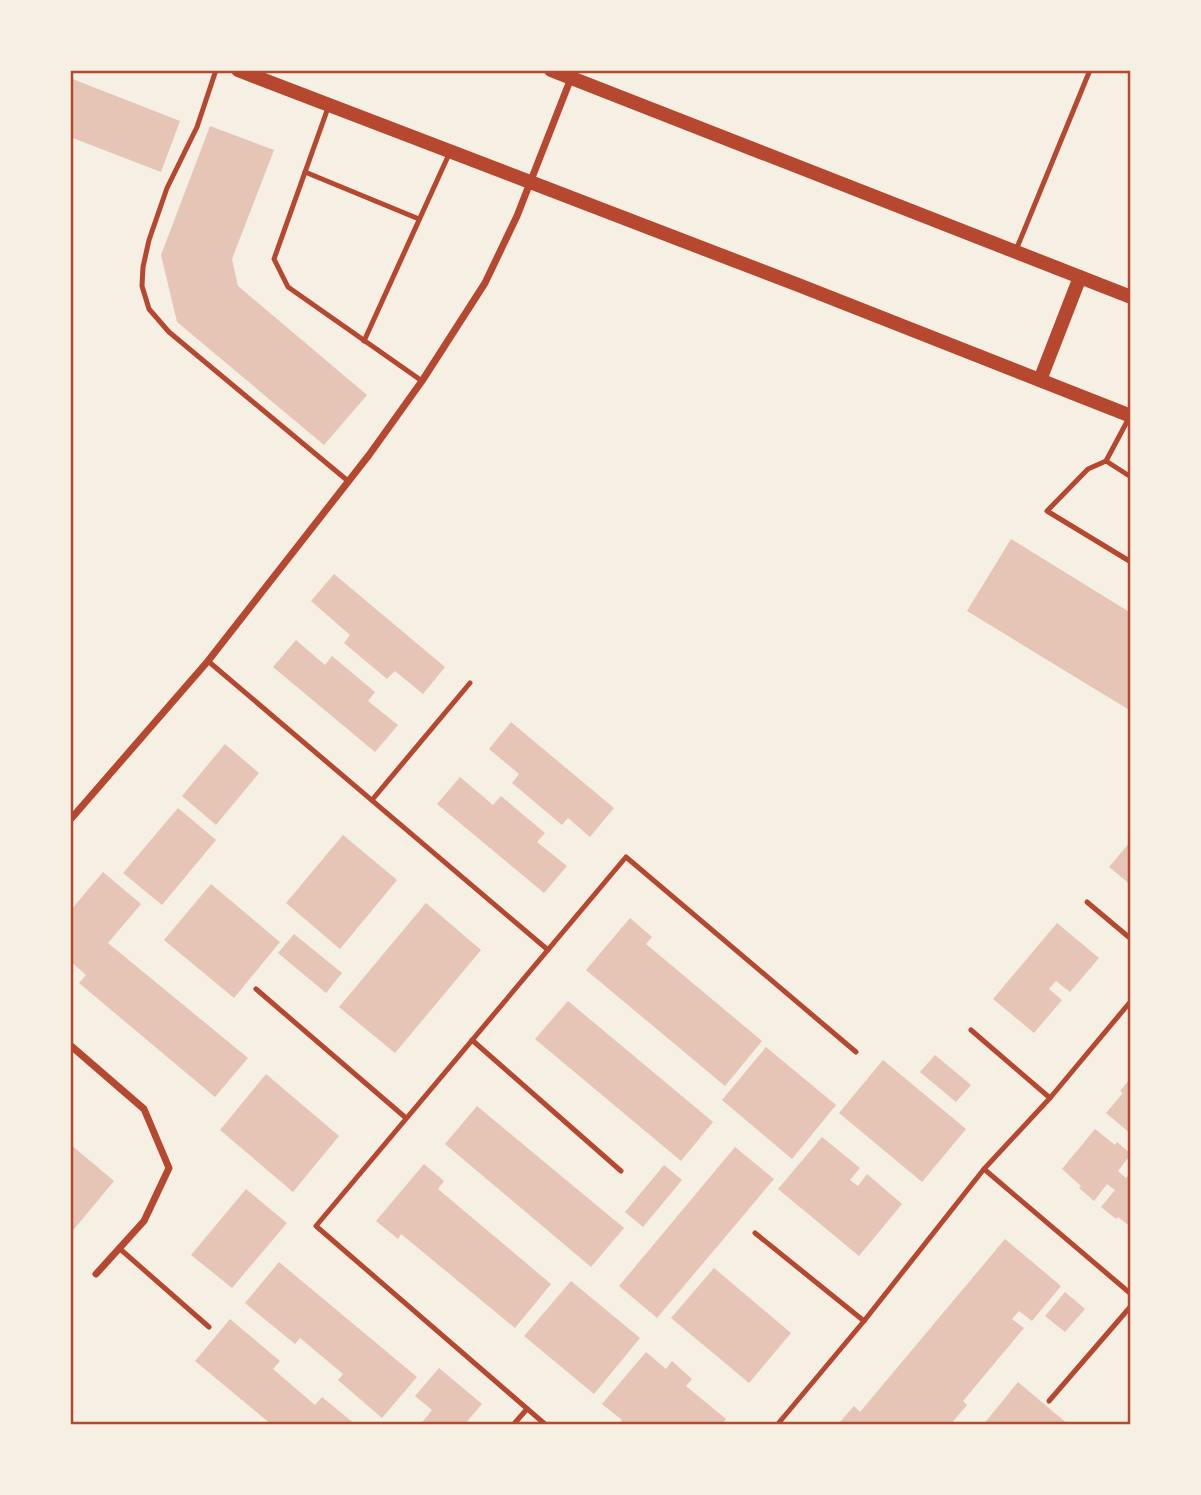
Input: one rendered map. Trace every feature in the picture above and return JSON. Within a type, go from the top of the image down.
[{"type":"main road","points":[[238,70],[1131,416]]},
{"type":"main road","points":[[551,70],[573,74],[1015,253],[1131,297]]},
{"type":"main road","points":[[1040,380],[1080,277]]},
{"type":"street","points":[[70,820],[208,661],[422,381],[485,283],[531,182],[573,74]]},
{"type":"street","points":[[70,1045],[144,1109],[169,1168],[144,1221],[96,1274]]},
{"type":"lane","points":[[216,70],[197,127],[167,188],[149,240],[142,286],[149,309],[169,332],[348,481]]},
{"type":"lane","points":[[1015,253],[1090,70]]},
{"type":"lane","points":[[330,105],[274,259],[288,287],[422,381]]},
{"type":"lane","points":[[364,341],[450,152]]},
{"type":"lane","points":[[306,172],[419,219]]},
{"type":"lane","points":[[1131,416],[1106,461],[1088,469],[1046,511],[1131,562]]},
{"type":"lane","points":[[1106,461],[1131,477]]},
{"type":"lane","points":[[208,661],[548,950]]},
{"type":"lane","points":[[372,800],[470,683]]},
{"type":"lane","points":[[546,1425],[316,1226],[626,857],[856,1052]]},
{"type":"lane","points":[[1087,902],[1131,939]]},
{"type":"lane","points":[[256,989],[406,1118]]},
{"type":"lane","points":[[777,1425],[864,1321],[984,1169],[1050,1098],[1131,1001]]},
{"type":"lane","points":[[971,1030],[1050,1098]]},
{"type":"lane","points":[[472,1041],[621,1171]]},
{"type":"lane","points":[[984,1169],[1131,1294]]},
{"type":"lane","points":[[755,1233],[864,1321]]},
{"type":"lane","points":[[119,1248],[209,1327]]},
{"type":"lane","points":[[1049,1401],[1131,1306]]},
{"type":"lane","points":[[513,1425],[527,1409]]},
{"type":"building","points":[[70,78],[180,121],[161,172],[70,137]]},
{"type":"building","points":[[210,126],[274,150],[232,259],[238,286],[367,395],[324,445],[177,322],[161,255]]},
{"type":"building","points":[[1011,539],[1131,613],[1131,711],[967,611]]},
{"type":"building","points":[[334,574],[445,667],[423,694],[395,671],[387,679],[344,643],[350,635],[311,601]]},
{"type":"building","points":[[296,640],[325,665],[332,656],[375,692],[368,701],[398,725],[375,752],[273,667]]},
{"type":"building","points":[[511,722],[614,808],[590,837],[568,818],[562,825],[512,783],[519,774],[489,749]]},
{"type":"building","points":[[225,744],[259,773],[216,825],[182,796]]},
{"type":"building","points":[[460,777],[493,805],[501,796],[545,833],[537,842],[567,866],[544,893],[437,804]]},
{"type":"building","points":[[178,808],[216,840],[162,905],[123,873]]},
{"type":"building","points":[[343,835],[397,880],[340,949],[286,903]]},
{"type":"building","points":[[1131,841],[1131,885],[1109,867]]},
{"type":"building","points":[[103,872],[141,904],[108,943],[248,1058],[215,1097],[79,983],[86,975],[70,961],[70,911]]},
{"type":"building","points":[[211,884],[280,942],[234,998],[164,940]]},
{"type":"building","points":[[426,903],[481,950],[395,1053],[339,1007]]},
{"type":"building","points":[[630,918],[652,937],[646,944],[762,1041],[725,1086],[586,970]]},
{"type":"building","points":[[1057,923],[1099,958],[1070,992],[1056,981],[1049,989],[1062,1000],[1034,1033],[993,999]]},
{"type":"building","points":[[294,934],[342,973],[326,993],[278,953]]},
{"type":"building","points":[[568,1001],[713,1122],[681,1161],[535,1039]]},
{"type":"building","points":[[766,1047],[836,1105],[792,1159],[722,1100]]},
{"type":"building","points":[[935,1055],[971,1085],[956,1102],[920,1072]]},
{"type":"building","points":[[883,1060],[966,1129],[922,1182],[839,1113]]},
{"type":"building","points":[[266,1074],[339,1136],[293,1192],[220,1130]]},
{"type":"building","points":[[1131,1078],[1131,1134],[1106,1113],[1123,1093],[1120,1091]]},
{"type":"building","points":[[477,1106],[624,1228],[591,1267],[445,1144]]},
{"type":"building","points":[[1095,1129],[1131,1154],[1118,1171],[1126,1178],[1131,1172],[1131,1227],[1101,1207],[1115,1190],[1107,1184],[1094,1201],[1062,1169]]},
{"type":"building","points":[[822,1137],[860,1168],[850,1180],[858,1186],[867,1174],[902,1204],[859,1256],[778,1189]]},
{"type":"building","points":[[70,1144],[114,1181],[70,1234]]},
{"type":"building","points":[[735,1147],[774,1179],[657,1318],[619,1286]]},
{"type":"building","points":[[424,1164],[444,1181],[438,1189],[551,1284],[515,1328],[401,1234],[398,1239],[376,1221]]},
{"type":"building","points":[[664,1165],[682,1180],[643,1227],[625,1212]]},
{"type":"building","points":[[246,1189],[287,1223],[232,1288],[191,1255]]},
{"type":"building","points":[[1005,1239],[1061,1286],[1032,1321],[1019,1311],[1012,1319],[1024,1328],[963,1401],[967,1405],[950,1425],[946,1422],[944,1425],[843,1425],[840,1422],[854,1406],[860,1412]]},
{"type":"building","points":[[279,1262],[417,1377],[382,1418],[338,1380],[343,1374],[300,1338],[295,1344],[245,1303]]},
{"type":"building","points":[[714,1268],[791,1333],[749,1383],[671,1318]]},
{"type":"building","points":[[571,1281],[640,1338],[594,1394],[524,1336]]},
{"type":"building","points":[[1065,1292],[1085,1309],[1065,1332],[1045,1316]]},
{"type":"building","points":[[230,1319],[280,1361],[273,1369],[315,1405],[322,1397],[356,1425],[272,1425],[195,1361]]},
{"type":"building","points":[[646,1352],[666,1369],[672,1361],[692,1379],[686,1386],[726,1419],[721,1425],[618,1425],[622,1420],[602,1404]]},
{"type":"building","points":[[439,1368],[482,1404],[464,1425],[420,1425],[432,1410],[415,1396]]},
{"type":"building","points":[[1018,1382],[1069,1425],[983,1425]]}]
